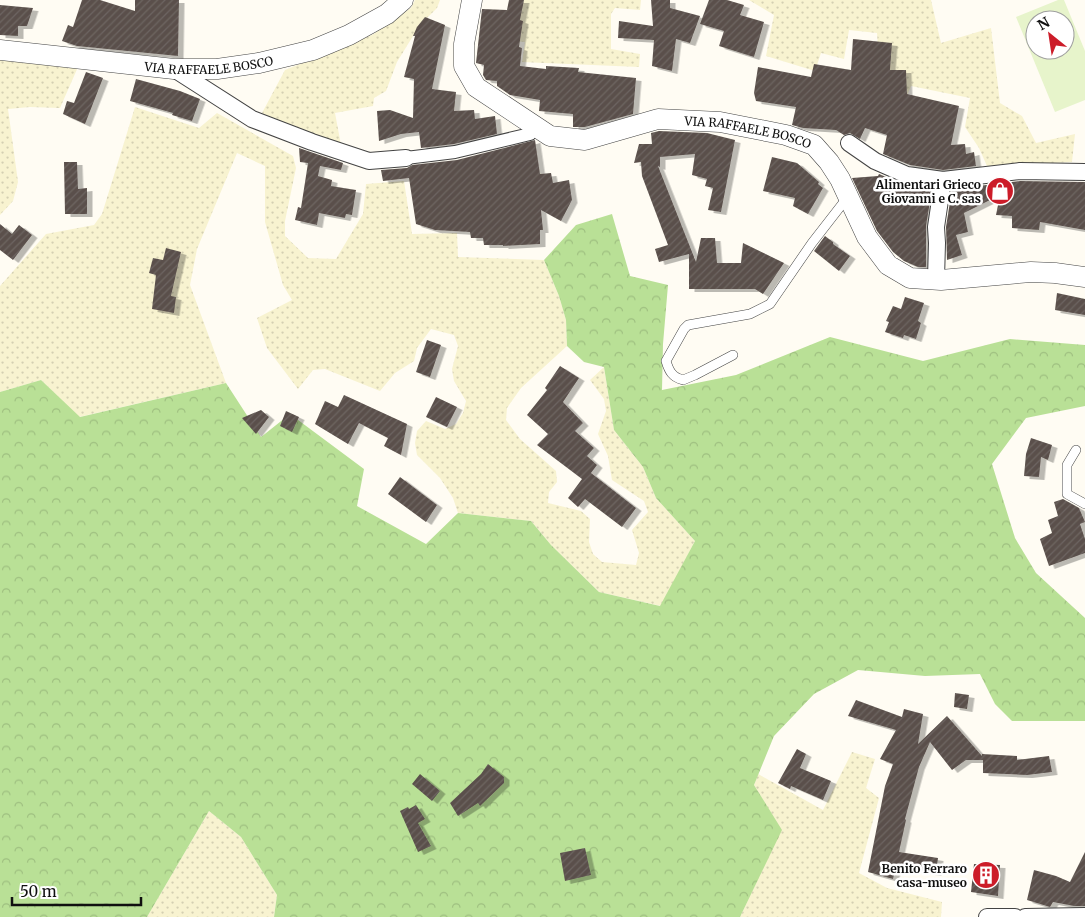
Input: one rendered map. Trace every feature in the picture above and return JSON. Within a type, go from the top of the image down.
[{"type":"street","name":"VIA RAFFAELE BOSCO","points":[[0,50],[174,69],[218,69],[259,63],[313,50],[349,35],[387,14],[403,0]]},
{"type":"street","name":"VIA RAFFAELE BOSCO","points":[[472,0],[464,44],[464,66],[476,87],[550,136],[584,140],[658,119],[720,122],[786,135],[814,145],[829,162],[867,237],[888,265],[910,278],[936,279],[1031,272],[1085,277]]},
{"type":"street","points":[[174,69],[252,119],[369,161],[455,152],[530,134]]},
{"type":"street","points":[[849,143],[875,161],[907,174],[943,180],[1020,171],[1085,172]]},
{"type":"street","points":[[936,279],[938,243],[936,227],[943,180]]},
{"type":"street","points":[[1025,917],[1085,916]]},
{"type":"street","points":[[987,917],[1015,917]]},
{"type":"lane","points":[[733,355],[683,380],[668,370],[666,361],[688,325],[750,314],[770,304],[812,243],[848,197]]},
{"type":"lane","points":[[1076,450],[1067,465],[1067,494],[1085,504]]},
{"type":"shaded area","points":[[415,0],[440,0],[437,8],[421,24],[413,36],[397,62],[386,91],[374,98],[373,106],[335,113],[341,145],[308,135],[262,113],[285,70],[372,35],[411,8]]},
{"type":"shaded area","points":[[516,0],[641,0],[640,10],[615,8],[611,14],[611,49],[640,54],[639,67],[522,62],[525,42],[512,41]]},
{"type":"shaded area","points":[[749,0],[931,0],[941,43],[991,28],[1000,103],[1022,116],[1036,143],[1075,134],[1072,162],[987,166],[979,148],[965,127],[970,98],[911,86],[906,98],[881,91],[877,33],[849,30],[844,59],[821,53],[815,71],[766,56],[774,15]]},
{"type":"shaded area","points":[[0,59],[78,67],[60,108],[30,107],[8,109],[18,182],[13,201],[0,215]]},
{"type":"shaded area","points":[[135,107],[199,128],[217,113],[293,156],[296,168],[285,221],[285,236],[308,258],[336,259],[363,214],[366,184],[404,181],[412,234],[457,233],[458,257],[544,260],[559,296],[566,320],[567,346],[521,388],[507,408],[506,420],[520,439],[556,471],[557,482],[549,492],[548,503],[581,511],[590,519],[589,542],[593,554],[602,562],[636,565],[639,553],[632,530],[648,512],[644,501],[612,480],[608,456],[598,434],[606,411],[604,399],[590,380],[604,367],[614,430],[643,467],[656,498],[695,541],[661,606],[599,592],[551,545],[531,521],[458,513],[453,498],[440,478],[417,455],[415,443],[417,431],[426,421],[445,429],[456,424],[463,413],[466,401],[454,381],[452,369],[458,346],[454,335],[431,329],[417,348],[414,361],[395,373],[380,391],[325,369],[313,370],[298,389],[267,348],[257,318],[292,300],[283,285],[265,222],[265,166],[237,153],[197,249],[190,285],[226,383],[79,417],[41,380],[0,392],[0,286],[46,234],[94,225],[102,214]]},
{"type":"shaded area","points":[[852,752],[875,759],[866,788],[879,798],[859,873],[887,888],[942,902],[941,917],[740,917],[781,830],[754,785],[758,774],[823,810]]},
{"type":"shaded area","points":[[209,811],[241,837],[277,895],[274,917],[147,917]]},
{"type":"green space","points":[[1058,0],[1064,0],[1068,10],[1033,10]]},
{"type":"green space","points":[[1025,13],[1025,39],[1016,17]]},
{"type":"green space","points":[[1075,27],[1085,51],[1085,100],[1055,112],[1034,60],[1075,60]]},
{"type":"green space","points":[[612,214],[630,276],[668,285],[663,344],[662,390],[736,375],[830,337],[923,361],[1010,339],[1085,345],[1085,406],[1026,418],[992,464],[1015,538],[1036,573],[1085,618],[1085,721],[1012,721],[995,704],[980,674],[925,676],[858,670],[814,694],[774,736],[754,785],[782,830],[740,917],[274,917],[277,895],[241,837],[209,811],[147,917],[0,917],[0,392],[41,380],[80,417],[226,383],[261,437],[290,414],[364,469],[357,506],[426,544],[458,513],[531,521],[551,545],[599,592],[660,606],[695,541],[656,498],[643,467],[614,430],[604,367],[584,362],[567,346],[566,320],[559,296],[544,260],[576,225]]},
{"type":"building","points":[[82,0],[100,0],[135,11],[135,0],[179,0],[178,56],[77,46],[62,41],[68,25],[73,27]]},
{"type":"building","points":[[509,0],[524,0],[520,20],[523,21],[519,47],[522,48],[520,66],[546,69],[546,66],[579,68],[578,72],[636,78],[633,114],[585,127],[573,127],[573,114],[539,111],[540,100],[510,95],[497,86],[497,81],[486,80],[483,75],[484,65],[476,63],[482,9],[507,10]]},
{"type":"building","points":[[651,0],[670,0],[670,8],[700,16],[690,43],[676,39],[672,71],[652,66],[654,40],[618,38],[619,21],[653,26]]},
{"type":"building","points":[[709,0],[727,0],[744,5],[740,15],[764,22],[754,57],[719,46],[724,31],[700,24]]},
{"type":"building","points":[[0,5],[33,8],[27,26],[18,26],[18,36],[0,35]]},
{"type":"building","points":[[425,17],[445,25],[432,89],[456,92],[454,111],[474,110],[475,119],[495,116],[497,134],[454,144],[421,148],[419,132],[401,134],[379,141],[377,111],[390,110],[413,118],[414,79],[404,77],[415,36],[413,36]]},
{"type":"building","points":[[853,39],[892,43],[890,70],[906,70],[907,94],[959,106],[951,145],[965,144],[966,154],[974,152],[976,166],[943,170],[910,165],[883,154],[887,135],[865,128],[860,139],[850,133],[844,135],[836,130],[803,128],[792,125],[796,107],[756,101],[754,93],[758,67],[811,77],[814,64],[851,70]]},
{"type":"building","points":[[86,72],[103,78],[85,124],[63,114],[67,101],[74,103]]},
{"type":"building","points":[[136,79],[180,91],[200,99],[192,121],[172,115],[173,113],[130,101]]},
{"type":"building","points":[[659,131],[707,133],[735,140],[721,212],[708,210],[713,188],[705,186],[707,179],[692,175],[695,154],[660,157],[660,167],[658,166],[696,262],[701,238],[715,238],[717,263],[741,263],[743,243],[784,263],[763,294],[755,289],[689,289],[689,254],[659,262],[655,249],[668,245],[642,176],[641,162],[634,163],[639,144],[652,144],[651,133]]},
{"type":"building","points":[[535,140],[540,174],[551,173],[553,183],[569,180],[572,200],[561,221],[541,210],[543,230],[540,230],[540,244],[484,245],[483,238],[471,238],[470,232],[435,230],[416,224],[409,178],[383,181],[381,170],[457,160]]},
{"type":"building","points":[[299,148],[343,163],[341,170],[320,166],[318,176],[332,180],[331,186],[356,190],[352,215],[346,214],[345,218],[319,213],[317,225],[295,220],[298,207],[301,208],[308,163],[300,162]]},
{"type":"building","points":[[772,157],[797,163],[819,182],[818,184],[823,188],[808,214],[793,206],[795,198],[763,191]]},
{"type":"building","points":[[64,162],[77,162],[78,189],[87,188],[87,214],[65,214]]},
{"type":"building","points":[[879,174],[903,184],[932,189],[926,226],[926,267],[918,267],[904,261],[893,252],[877,231],[852,178],[878,176]]},
{"type":"building","points":[[1020,181],[1085,182],[1085,230],[1040,222],[1039,230],[1012,228],[1012,216],[996,215],[1000,195],[964,213],[968,232],[956,235],[962,255],[947,260],[946,227],[952,189]]},
{"type":"building","points":[[0,224],[12,234],[19,225],[32,235],[13,260],[0,250]]},
{"type":"building","points":[[825,236],[850,256],[839,271],[814,251]]},
{"type":"building","points":[[166,248],[181,252],[171,296],[176,297],[174,313],[152,309],[156,275],[149,273],[153,258],[163,260]]},
{"type":"building","points":[[1057,293],[1085,299],[1085,315],[1055,310]]},
{"type":"building","points":[[905,297],[924,303],[918,321],[921,323],[916,339],[904,335],[903,338],[885,332],[889,322],[886,321],[893,306],[901,309]]},
{"type":"building","points":[[427,340],[441,345],[430,377],[416,372]]},
{"type":"building","points":[[560,366],[579,378],[563,402],[583,423],[575,431],[594,448],[587,456],[597,465],[591,473],[636,508],[622,527],[585,499],[578,507],[568,498],[582,479],[537,445],[548,434],[527,415],[547,390],[545,388]]},
{"type":"building","points":[[344,395],[407,424],[401,455],[384,446],[388,438],[359,423],[348,444],[315,424],[325,401],[338,407]]},
{"type":"building","points":[[436,397],[457,407],[447,427],[426,417]]},
{"type":"building","points":[[261,410],[269,417],[256,434],[242,418]]},
{"type":"building","points":[[286,411],[299,417],[292,432],[280,426]]},
{"type":"building","points":[[1031,438],[1052,445],[1048,460],[1041,457],[1039,477],[1024,476],[1026,454]]},
{"type":"building","points":[[400,477],[437,505],[426,522],[388,494]]},
{"type":"building","points":[[1063,499],[1079,508],[1085,522],[1080,524],[1085,539],[1085,553],[1049,566],[1040,539],[1052,533],[1048,520],[1058,516],[1054,502]]},
{"type":"building","points":[[955,693],[969,695],[967,709],[954,707]]},
{"type":"building","points":[[856,700],[902,717],[904,709],[923,714],[918,744],[947,716],[982,756],[982,754],[1017,756],[1017,760],[1049,756],[1052,772],[1027,775],[983,773],[983,760],[966,760],[952,770],[930,742],[919,767],[905,819],[899,852],[938,858],[936,873],[896,867],[893,879],[868,872],[885,786],[893,764],[880,759],[896,730],[848,716]]},
{"type":"building","points":[[797,749],[806,754],[800,768],[831,781],[823,800],[791,786],[790,789],[778,783]]},
{"type":"building","points":[[488,764],[504,777],[504,783],[480,806],[478,803],[458,816],[450,803],[481,774]]},
{"type":"building","points":[[420,774],[440,791],[432,801],[412,784]]},
{"type":"building","points":[[416,805],[425,819],[418,823],[431,846],[418,852],[400,811]]},
{"type":"building","points":[[585,848],[591,875],[565,881],[560,853]]},
{"type":"building","points":[[1085,852],[1085,906],[1053,902],[1050,907],[1027,900],[1034,870],[1070,882]]},
{"type":"building","name":"Benito Ferraro casa-museo","points":[[974,864],[1000,865],[998,896],[971,892]]},
{"type":"place","name":"Alimentari Grieco Giovanni e C. sas","points":[[1000,191]]},
{"type":"place","name":"Benito Ferraro casa-museo","points":[[986,875]]}]
